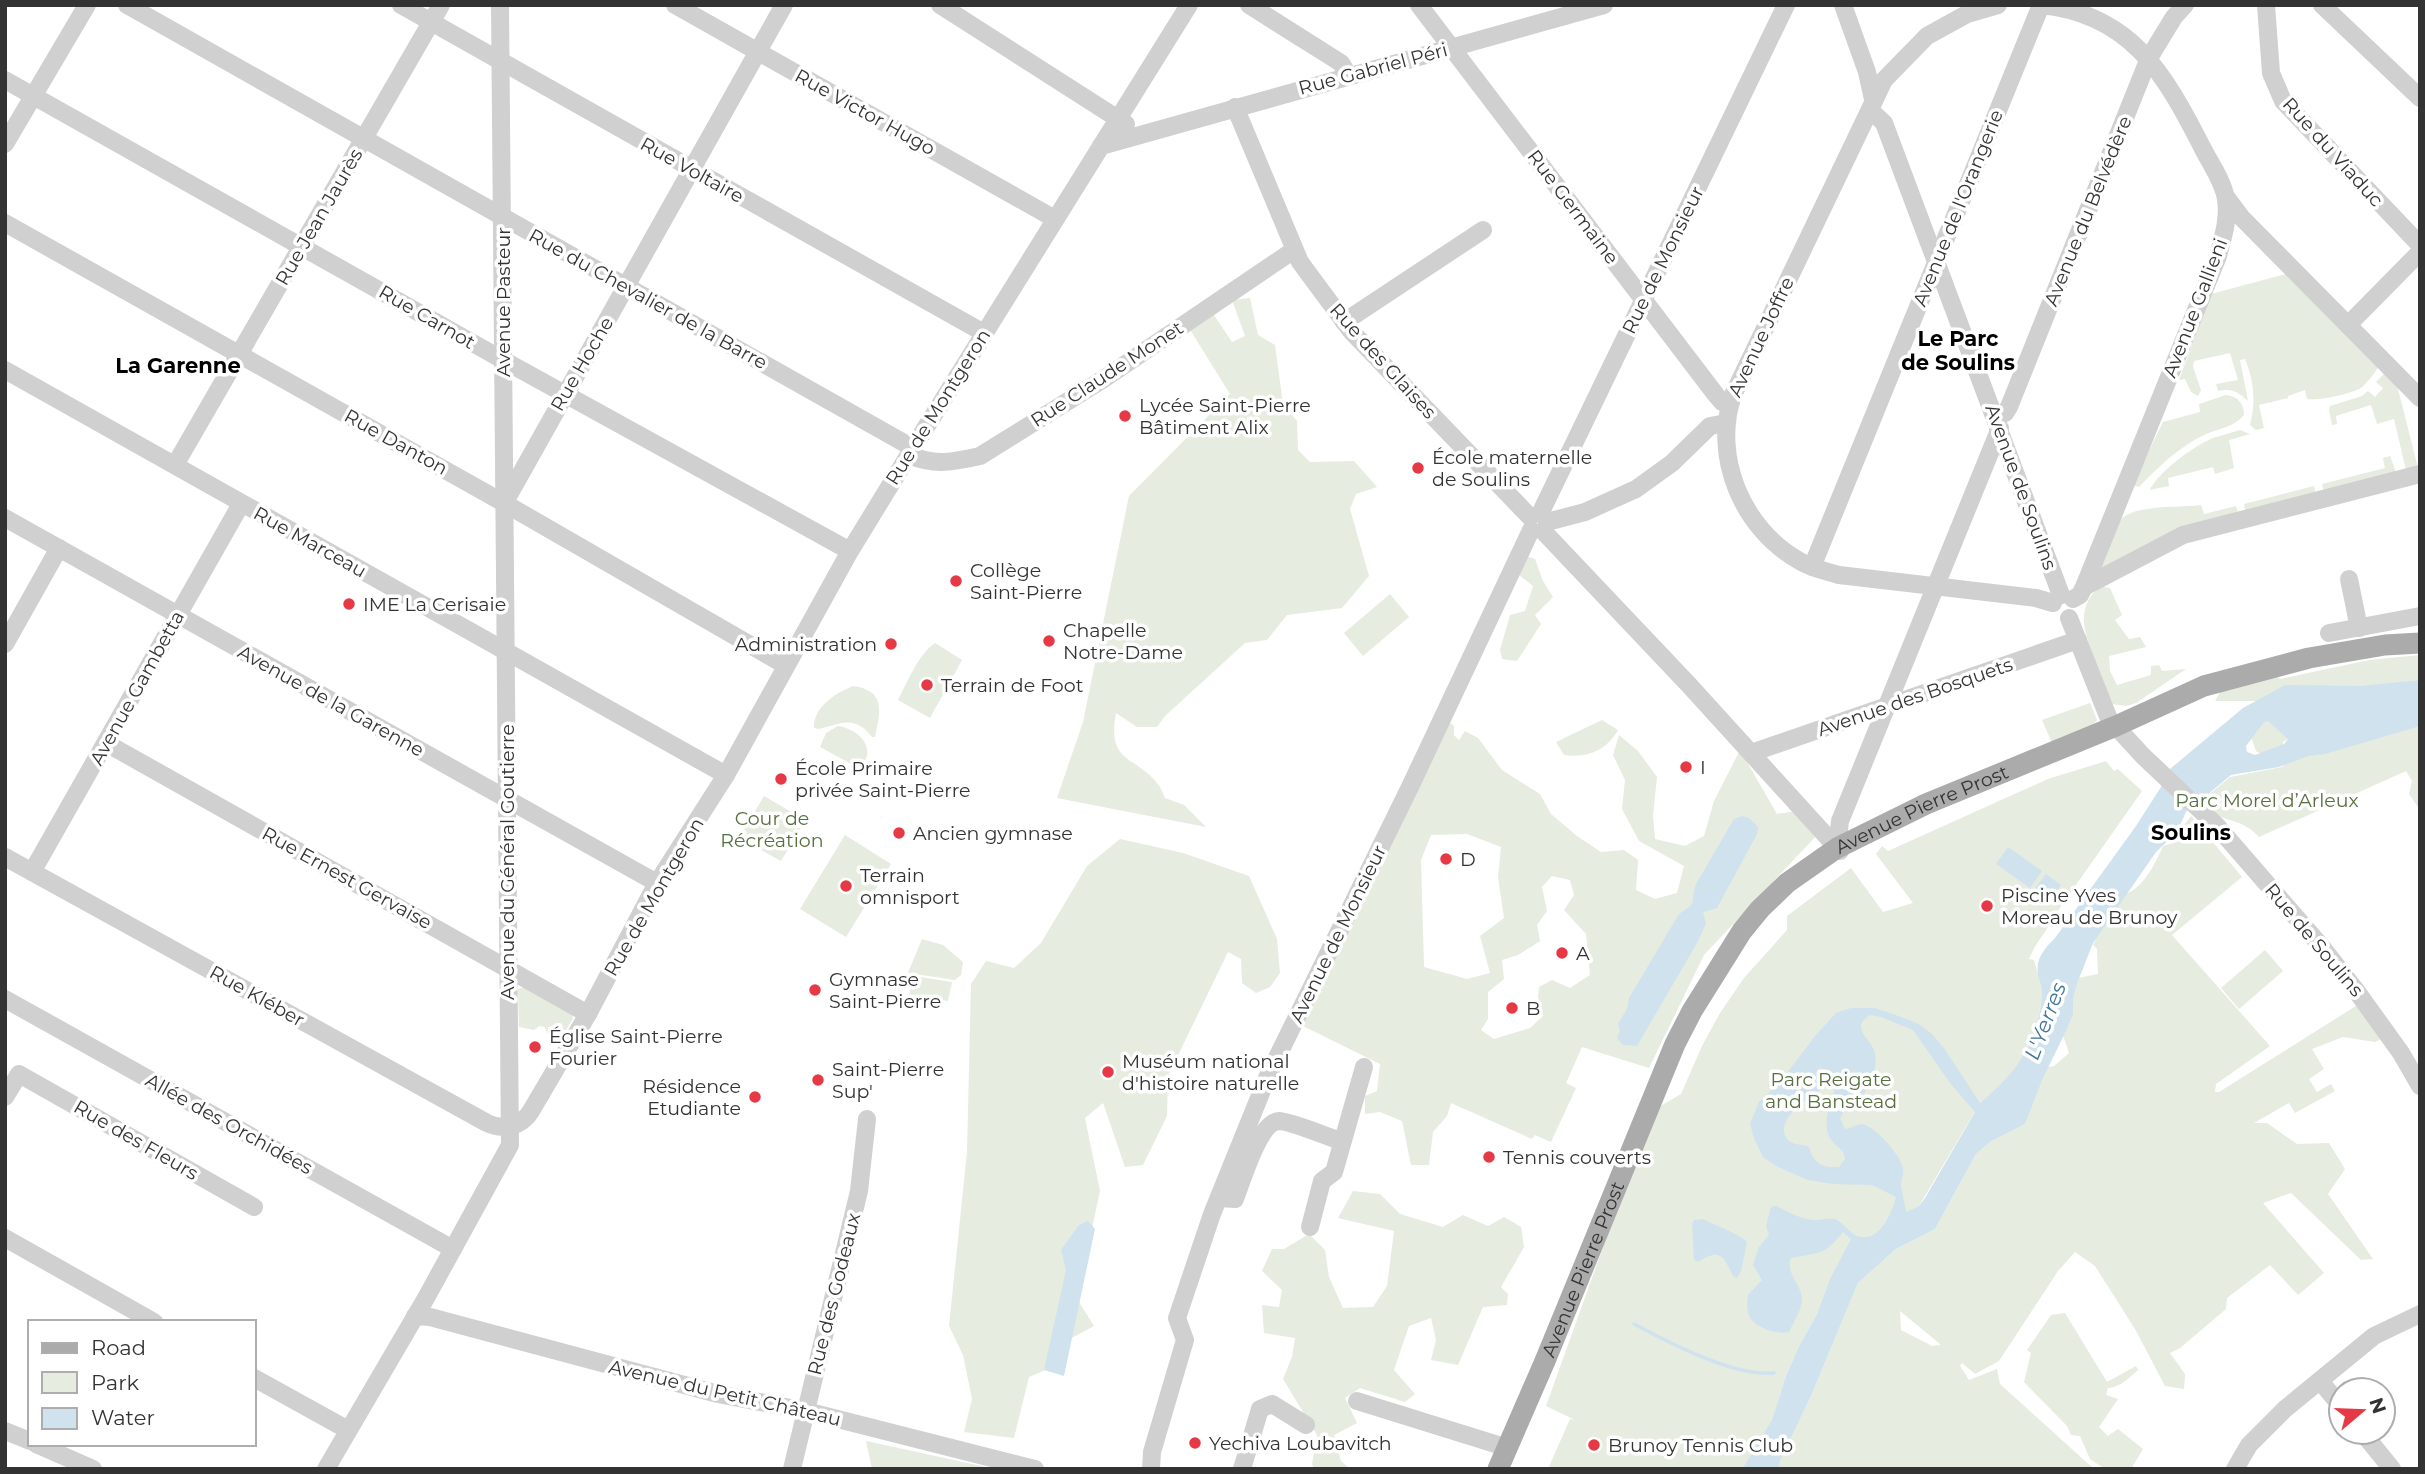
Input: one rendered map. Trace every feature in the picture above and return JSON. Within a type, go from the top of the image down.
[{"type":"main road","name":"Avenue Pierre Prost","points":[[1498,1469],[1545,1361],[1659,1080],[1692,1011],[1726,960],[1841,852],[1926,804],[2119,730],[2204,686],[2309,658],[2385,645],[2420,643]]},
{"type":"street","points":[[5,144],[87,5]]},
{"type":"street","name":"Rue du Chevalier de la Barre","points":[[127,5],[626,286],[911,451]]},
{"type":"street","name":"Rue Voltaire","points":[[401,5],[984,333]]},
{"type":"street","name":"Rue Jean Jaurès","points":[[175,465],[441,5]]},
{"type":"street","name":"Avenue Pasteur","points":[[500,5],[505,599]]},
{"type":"street","name":"Rue Victor Hugo","points":[[675,5],[1055,219]]},
{"type":"street","name":"Rue Hoche","points":[[504,503],[784,5]]},
{"type":"street","points":[[940,5],[1141,133]]},
{"type":"street","name":"Rue de Montgeron","points":[[510,1125],[522,1122],[527,1117],[588,1014],[657,883],[726,775],[850,551],[1189,5]]},
{"type":"street","points":[[1249,5],[1341,63],[1349,76]]},
{"type":"street","name":"Rue Germaine","points":[[1419,5],[1721,402],[1729,405]]},
{"type":"street","name":"Rue Gabriel Péri","points":[[1141,133],[1604,5]]},
{"type":"street","name":"Rue de Monsieur","points":[[1538,523],[1786,5]]},
{"type":"street","points":[[1843,5],[1867,72],[1872,104]]},
{"type":"street","points":[[1867,72],[1884,80],[1927,36],[1967,14],[1998,5]]},
{"type":"street","name":"Avenue Gallieni","points":[[2041,5],[2061,7],[2088,15],[2116,30],[2149,58],[2173,93],[2226,197],[2227,224],[2218,256],[2068,596]]},
{"type":"street","name":"Avenue de l'Orangerie","points":[[1812,567],[2041,5]]},
{"type":"street","name":"Avenue du Belvédère","points":[[1841,852],[1840,821],[1998,423],[2009,407],[2149,58],[2174,17],[2185,5]]},
{"type":"street","name":"Rue du Viaduc","points":[[2266,5],[2271,73],[2283,101],[2420,245]]},
{"type":"street","points":[[2322,5],[2420,98]]},
{"type":"street","name":"Rue Carnot","points":[[5,80],[503,360],[850,551]]},
{"type":"street","name":"Avenue Joffre","points":[[1884,80],[1729,405],[1726,423],[1730,468],[1744,505],[1770,538],[1797,560],[1812,567],[1839,575],[2036,598],[2068,596]]},
{"type":"street","name":"Avenue de Soulins","points":[[1872,104],[1884,123],[1998,423],[2068,596]]},
{"type":"street","name":"Rue des Glaises","points":[[1235,107],[1300,262],[1344,322],[1538,523],[1841,852]]},
{"type":"street","points":[[1101,146],[1141,133]]},
{"type":"street","points":[[2226,197],[2241,217],[2420,398]]},
{"type":"street","name":"Rue Danton","points":[[5,222],[785,665]]},
{"type":"street","points":[[1344,322],[1483,230]]},
{"type":"street","name":"Rue Claude Monet","points":[[911,451],[926,463],[980,456],[1105,378],[1294,250]]},
{"type":"street","points":[[2348,325],[2420,252]]},
{"type":"street","name":"Rue Marceau","points":[[5,370],[726,775]]},
{"type":"street","points":[[1538,523],[1585,512],[1636,489],[1672,463],[1710,426],[1726,423]]},
{"type":"street","points":[[2119,730],[2102,703],[2069,618],[2055,614],[2068,596],[2183,536],[2420,474]]},
{"type":"street","name":"Avenue Gambetta","points":[[32,872],[241,504]]},
{"type":"street","name":"Avenue de la Garenne","points":[[5,518],[657,883]]},
{"type":"street","name":"Avenue de Monsieur","points":[[1152,1469],[1152,1452],[1185,1340],[1177,1318],[1219,1198],[1266,1078],[1538,523]]},
{"type":"street","points":[[5,644],[59,548]]},
{"type":"street","points":[[2349,579],[2359,628]]},
{"type":"street","name":"Avenue du Général Goutierre","points":[[505,599],[510,1125]]},
{"type":"street","points":[[2329,633],[2420,617]]},
{"type":"street","name":"Avenue des Bosquets","points":[[1751,753],[2078,640]]},
{"type":"street","name":"Rue de Soulins","points":[[2119,730],[2216,825],[2355,989],[2401,1053],[2420,1086]]},
{"type":"street","name":"Rue Ernest Gervaise","points":[[106,743],[588,1014]]},
{"type":"street","name":"Rue Kléber","points":[[5,857],[487,1123],[498,1128],[510,1125]]},
{"type":"street","name":"Allée des Orchidées","points":[[5,999],[453,1249]]},
{"type":"street","points":[[1310,1227],[1322,1181],[1334,1172],[1364,1067]]},
{"type":"street","name":"Rue des Fleurs","points":[[5,1097],[12,1070],[254,1207]]},
{"type":"street","name":"Rue des Godeaux","points":[[792,1469],[859,1191],[867,1119]]},
{"type":"street","points":[[1219,1198],[1235,1199],[1267,1125],[1279,1121],[1341,1141]]},
{"type":"street","points":[[326,1469],[507,1153],[510,1125]]},
{"type":"street","points":[[5,1238],[150,1320]]},
{"type":"street","points":[[2235,1469],[2249,1445],[2285,1409],[2374,1336],[2420,1314]]},
{"type":"street","name":"Avenue du Petit Château","points":[[415,1316],[430,1317],[706,1391],[806,1411],[1035,1469]]},
{"type":"street","points":[[256,1379],[348,1430]]},
{"type":"street","points":[[2320,1381],[2327,1389]]},
{"type":"street","points":[[1357,1401],[1508,1448]]},
{"type":"street","points":[[1242,1469],[1260,1409],[1272,1404],[1306,1425]]},
{"type":"street","points":[[5,1431],[28,1440]]},
{"type":"street","points":[[41,1446],[93,1469]]},
{"type":"street","points":[[2373,1446],[2392,1469]]},
{"type":"green space","points":[[2286,274],[2380,365],[2358,390],[2307,399],[2305,390],[2288,398],[2259,405],[2264,428],[2256,430],[2250,425],[2253,392],[2245,359],[2240,360],[2248,401],[2234,391],[2218,391],[2216,384],[2238,380],[2230,353],[2194,361],[2193,367],[2201,390],[2198,396],[2191,392],[2185,379],[2179,380],[2211,294]]},
{"type":"green space","points":[[1250,298],[1258,335],[1275,345],[1283,404],[1297,421],[1298,450],[1310,462],[1354,461],[1377,487],[1356,494],[1350,509],[1369,576],[1342,608],[1287,615],[1267,640],[1245,643],[1165,716],[1157,727],[1137,727],[1116,713],[1115,741],[1124,756],[1157,783],[1165,798],[1184,805],[1206,827],[1057,798],[1083,722],[1129,496],[1230,394],[1189,328],[1211,311],[1232,342],[1245,336],[1232,300]]},
{"type":"green space","points":[[2384,374],[2388,374],[2397,385],[2418,468],[2406,470],[2394,419],[2377,424],[2371,405],[2336,416],[2337,424],[2332,425],[2330,406],[2362,396],[2368,391],[2375,397],[2383,388],[2376,382]]},
{"type":"green space","points":[[2226,395],[2237,399],[2241,404],[2244,415],[2240,419],[2186,445],[2139,487],[2132,485],[2163,422],[2200,412],[2199,404]]},
{"type":"green space","points":[[2240,430],[2250,434],[2229,440],[2234,468],[2215,474],[2213,467],[2168,478],[2169,486],[2150,490],[2168,468],[2187,453],[2213,438]]},
{"type":"green space","points":[[2390,456],[2396,472],[2324,493],[2322,484],[2385,468],[2383,458]]},
{"type":"green space","points":[[2314,486],[2316,495],[2245,510],[2244,504]]},
{"type":"green space","points":[[2201,505],[2204,514],[2236,506],[2238,513],[2107,570],[2095,569],[2114,529],[2127,515],[2146,509]]},
{"type":"green space","points":[[1526,556],[1535,559],[1543,581],[1553,597],[1535,615],[1541,624],[1517,661],[1502,659],[1500,650],[1510,615],[1525,611],[1533,586],[1518,574]]},
{"type":"green space","points":[[2104,587],[2110,588],[2122,615],[2115,620],[2129,639],[2140,637],[2146,647],[2109,656],[2110,671],[2117,685],[2151,675],[2151,666],[2159,665],[2162,671],[2186,669],[2136,703],[2126,706],[2112,704],[2085,629],[2084,617],[2088,600]]},
{"type":"green space","points":[[1390,594],[1409,617],[1363,656],[1344,633]]},
{"type":"green space","name":"Terrain de Foot","points":[[935,643],[962,660],[930,718],[898,700],[918,661]]},
{"type":"green space","points":[[2420,655],[2420,680],[2255,701],[2215,701],[2222,689],[2274,674],[2280,679],[2369,660]]},
{"type":"green space","points":[[853,686],[871,693],[879,704],[875,737],[860,726],[848,722],[814,728],[821,707]]},
{"type":"green space","points":[[2090,703],[2097,720],[2092,726],[2052,743],[2042,720]]},
{"type":"green space","points":[[2264,713],[2289,738],[2283,742],[2283,746],[2261,754],[2256,751],[2251,737]]},
{"type":"green space","points":[[1447,720],[1454,726],[1454,735],[1459,740],[1465,731],[1478,738],[1502,770],[1540,794],[1551,814],[1577,836],[1601,852],[1624,850],[1638,860],[1636,890],[1655,899],[1677,893],[1684,866],[1639,841],[1622,809],[1625,780],[1613,755],[1619,735],[1638,751],[1657,777],[1653,816],[1655,839],[1685,846],[1704,836],[1714,801],[1740,750],[1777,814],[1798,811],[1819,833],[1704,955],[1649,1068],[1582,1047],[1566,1083],[1576,1088],[1551,1142],[1535,1135],[1532,1139],[1451,1103],[1447,1116],[1433,1132],[1429,1165],[1411,1165],[1402,1121],[1380,1112],[1365,1114],[1365,1096],[1377,1091],[1380,1064],[1301,1025]],"holes":[[[1467,834],[1501,847],[1498,877],[1504,918],[1480,936],[1490,973],[1467,979],[1424,967],[1421,860],[1431,835]],[[1552,876],[1570,880],[1574,895],[1564,910],[1586,934],[1590,975],[1570,988],[1552,980],[1539,987],[1538,998],[1543,1016],[1530,1028],[1494,1039],[1481,1030],[1488,1019],[1488,992],[1504,979],[1502,960],[1518,955],[1540,941],[1537,925],[1547,911],[1542,887]]]},
{"type":"green space","points":[[1602,720],[1618,730],[1608,743],[1588,754],[1564,755],[1556,742]]},
{"type":"green space","name":"Parc Morel d’Arleux","points":[[2420,724],[2420,810],[2409,794],[2412,781],[2406,771],[2259,837],[2244,825],[2215,814],[2200,802],[2230,777],[2282,767],[2302,751]]},
{"type":"green space","points":[[838,726],[854,732],[865,743],[867,756],[856,770],[852,769],[853,765],[820,747],[826,733]]},
{"type":"green space","name":"Parc Reigate and Banstead","points":[[2106,761],[2114,771],[2118,769],[2142,791],[2032,952],[2029,959],[2034,960],[2043,994],[2036,1029],[2020,1063],[1998,1088],[1980,1103],[1919,1206],[1909,1211],[1829,1281],[1817,1314],[1786,1376],[1772,1421],[1742,1469],[1548,1469],[1570,1419],[1575,1420],[1546,1406],[1652,1111],[1681,1094],[1720,1013],[1744,978],[1787,930],[1787,916],[1851,868],[1883,912],[1913,903],[1876,854],[1882,846],[1888,851],[2048,779]]},
{"type":"green space","name":"Cour de Récréation","points":[[764,796],[805,820],[781,861],[739,838]]},
{"type":"green space","points":[[2191,816],[2242,877],[2172,935],[2270,1046],[2216,1084],[2215,1092],[2359,1004],[2381,1039],[2375,1042],[2343,1037],[2312,1049],[2324,1069],[2309,1079],[2317,1092],[2331,1084],[2335,1091],[2295,1113],[2289,1103],[2254,1123],[2267,1123],[2297,1144],[2329,1143],[2345,1169],[2328,1194],[2373,1259],[2361,1260],[2291,1193],[2263,1203],[2324,1273],[2298,1295],[2270,1265],[2227,1298],[2226,1309],[2180,1348],[2170,1353],[2185,1374],[2184,1389],[2165,1386],[2135,1329],[2095,1266],[2075,1252],[2058,1271],[1999,1361],[1975,1374],[1962,1363],[1960,1366],[1969,1380],[1997,1369],[2000,1384],[2094,1469],[1779,1469],[1780,1461],[1811,1396],[1858,1283],[1896,1249],[1935,1229],[1976,1154],[1990,1142],[2025,1124],[2038,1069],[2054,1066],[2069,1053],[2059,1024],[2073,979],[2098,974],[2097,949],[2093,945],[2099,916],[2110,902],[2140,884],[2163,846],[2170,844]],"holes":[[[1900,1311],[1940,1344],[1932,1346],[1901,1330]]]},
{"type":"green space","name":"Terrain omnisport","points":[[845,835],[891,864],[846,937],[800,909]]},
{"type":"green space","points":[[1120,839],[1183,853],[1249,876],[1277,939],[1280,973],[1270,987],[1256,993],[1242,983],[1241,959],[1228,952],[1168,1076],[1167,1116],[1143,1165],[1125,1167],[1103,1103],[1085,1118],[1100,1191],[1077,1299],[1094,1326],[1066,1341],[1059,1364],[1029,1377],[1014,1438],[964,1432],[972,1399],[963,1355],[949,1326],[967,1152],[971,984],[986,961],[1014,968],[1041,943],[1087,866]]},
{"type":"green space","points":[[922,939],[943,945],[963,962],[961,975],[955,980],[908,973]]},
{"type":"green space","points":[[2265,950],[2283,971],[2239,1009],[2221,988]]},
{"type":"green space","points":[[914,976],[952,982],[948,1001],[909,995]]},
{"type":"green space","points":[[524,987],[571,1012],[573,1018],[561,1039],[547,1033],[545,1027],[539,1026],[534,1030],[519,1027],[518,989]]},
{"type":"green space","points":[[1353,1191],[1380,1194],[1400,1214],[1443,1227],[1463,1215],[1488,1226],[1504,1217],[1521,1227],[1524,1247],[1501,1287],[1508,1294],[1507,1305],[1483,1307],[1458,1365],[1431,1360],[1436,1340],[1431,1318],[1409,1326],[1394,1370],[1415,1394],[1405,1402],[1360,1388],[1345,1398],[1357,1423],[1334,1435],[1341,1461],[1350,1469],[1314,1469],[1312,1464],[1317,1435],[1283,1379],[1292,1357],[1295,1338],[1264,1333],[1262,1305],[1279,1307],[1282,1290],[1262,1271],[1272,1249],[1284,1249],[1309,1234],[1325,1250],[1329,1277],[1343,1308],[1373,1307],[1387,1286],[1394,1231],[1338,1218]]},
{"type":"green space","points":[[2065,1313],[2107,1382],[2136,1366],[2138,1370],[2120,1384],[2108,1388],[2106,1395],[2118,1399],[2099,1427],[2108,1436],[2118,1429],[2143,1449],[2131,1469],[2105,1469],[2090,1459],[2080,1436],[2071,1435],[2067,1426],[2024,1382],[2031,1353],[2027,1350],[2051,1315]]},
{"type":"green space","points":[[866,1441],[995,1469],[872,1469]]},
{"type":"water","name":"L'Yerres","points":[[2420,680],[2420,726],[2325,754],[2308,756],[2279,767],[2231,775],[2201,800],[2198,799],[2186,812],[2177,832],[2156,852],[2093,943],[2076,986],[2073,1014],[2025,1124],[1990,1142],[1976,1154],[1935,1229],[1896,1249],[1858,1283],[1811,1396],[1780,1461],[1779,1469],[1742,1469],[1772,1420],[1799,1346],[1817,1314],[1829,1281],[1851,1239],[1843,1232],[1825,1250],[1791,1258],[1790,1270],[1802,1295],[1799,1313],[1789,1332],[1774,1332],[1763,1328],[1749,1316],[1747,1301],[1748,1295],[1762,1280],[1753,1265],[1759,1247],[1769,1235],[1766,1226],[1771,1207],[1776,1206],[1808,1219],[1835,1219],[1854,1235],[1865,1237],[1884,1225],[1896,1197],[1872,1185],[1808,1180],[1763,1157],[1750,1124],[1759,1102],[1781,1081],[1836,1013],[1851,1008],[1875,1008],[1919,1024],[1932,1034],[1980,1103],[2014,1069],[2030,1044],[2042,997],[2037,970],[2041,955],[2136,826],[2161,787],[2161,777],[2243,708],[2285,685],[2360,686]],"holes":[[[2268,721],[2288,739],[2284,744],[2255,755],[2247,752],[2246,746],[2264,722]],[[1870,1015],[1881,1017],[1913,1030],[1950,1083],[1975,1112],[1925,1198],[1919,1206],[1906,1212],[1901,1185],[1903,1168],[1897,1156],[1873,1129],[1861,1124],[1845,1129],[1840,1118],[1842,1107],[1862,1096],[1874,1073],[1875,1053],[1862,1032],[1864,1019]],[[1830,1085],[1835,1090],[1829,1109],[1827,1130],[1844,1155],[1845,1159],[1839,1167],[1820,1164],[1809,1147],[1787,1139],[1785,1123],[1806,1100]]]},
{"type":"water","points":[[1742,816],[1749,818],[1758,827],[1757,834],[1717,908],[1703,912],[1706,924],[1697,943],[1637,1046],[1623,1045],[1617,1038],[1620,1030],[1618,1024],[1627,1009],[1629,998],[1679,914],[1692,904],[1696,884],[1734,819]]},
{"type":"water","points":[[2008,847],[2042,871],[2030,888],[1996,864]]},
{"type":"water","points":[[2046,874],[2061,885],[2048,902],[2033,891]]},
{"type":"water","points":[[1703,1219],[1747,1242],[1737,1278],[1720,1256],[1711,1255],[1698,1262],[1694,1260],[1692,1224],[1694,1220]]},
{"type":"water","points":[[1088,1221],[1095,1229],[1064,1376],[1044,1370],[1066,1270],[1061,1250],[1079,1225]]},
{"type":"waterway","points":[[1634,1324],[1702,1357],[1740,1370],[1774,1373]]},
{"type":"place","name":"Lycée Saint-Pierre Bâtiment Alix","points":[[1125,416]]},
{"type":"place","name":"École maternelle de Soulins","points":[[1418,468]]},
{"type":"place","name":"Collège Saint-Pierre","points":[[956,581]]},
{"type":"place","name":"IME La Cerisaie","points":[[349,604]]},
{"type":"place","name":"Chapelle Notre-Dame","points":[[1049,641]]},
{"type":"place","name":"Administration","points":[[891,644]]},
{"type":"place","name":"Terrain de Foot","points":[[927,685]]},
{"type":"place","name":"I","points":[[1686,767]]},
{"type":"place","name":"École Primaire privée Saint-Pierre","points":[[781,779]]},
{"type":"place","name":"Ancien gymnase","points":[[899,833]]},
{"type":"place","name":"D","points":[[1446,859]]},
{"type":"place","name":"Terrain omnisport","points":[[846,886]]},
{"type":"place","name":"Piscine Yves Moreau de Brunoy","points":[[1987,906]]},
{"type":"place","name":"A","points":[[1562,953]]},
{"type":"place","name":"Gymnase Saint-Pierre","points":[[815,990]]},
{"type":"place","name":"B","points":[[1512,1008]]},
{"type":"place","name":"Église Saint-Pierre Fourier","points":[[535,1047]]},
{"type":"place","name":"Muséum national d'histoire naturelle","points":[[1108,1072]]},
{"type":"place","name":"Saint-Pierre Sup'","points":[[818,1080]]},
{"type":"place","name":"Résidence Etudiante","points":[[755,1097]]},
{"type":"place","name":"Tennis couverts","points":[[1489,1157]]},
{"type":"place","name":"Yechiva Loubavitch","points":[[1195,1443]]},
{"type":"place","name":"Brunoy Tennis Club","points":[[1594,1445]]},
{"type":"district","name":"Le Parc de Soulins","points":[[1958,350]]},
{"type":"district","name":"La Garenne","points":[[178,365]]},
{"type":"district","name":"Soulins","points":[[2191,832]]}]
